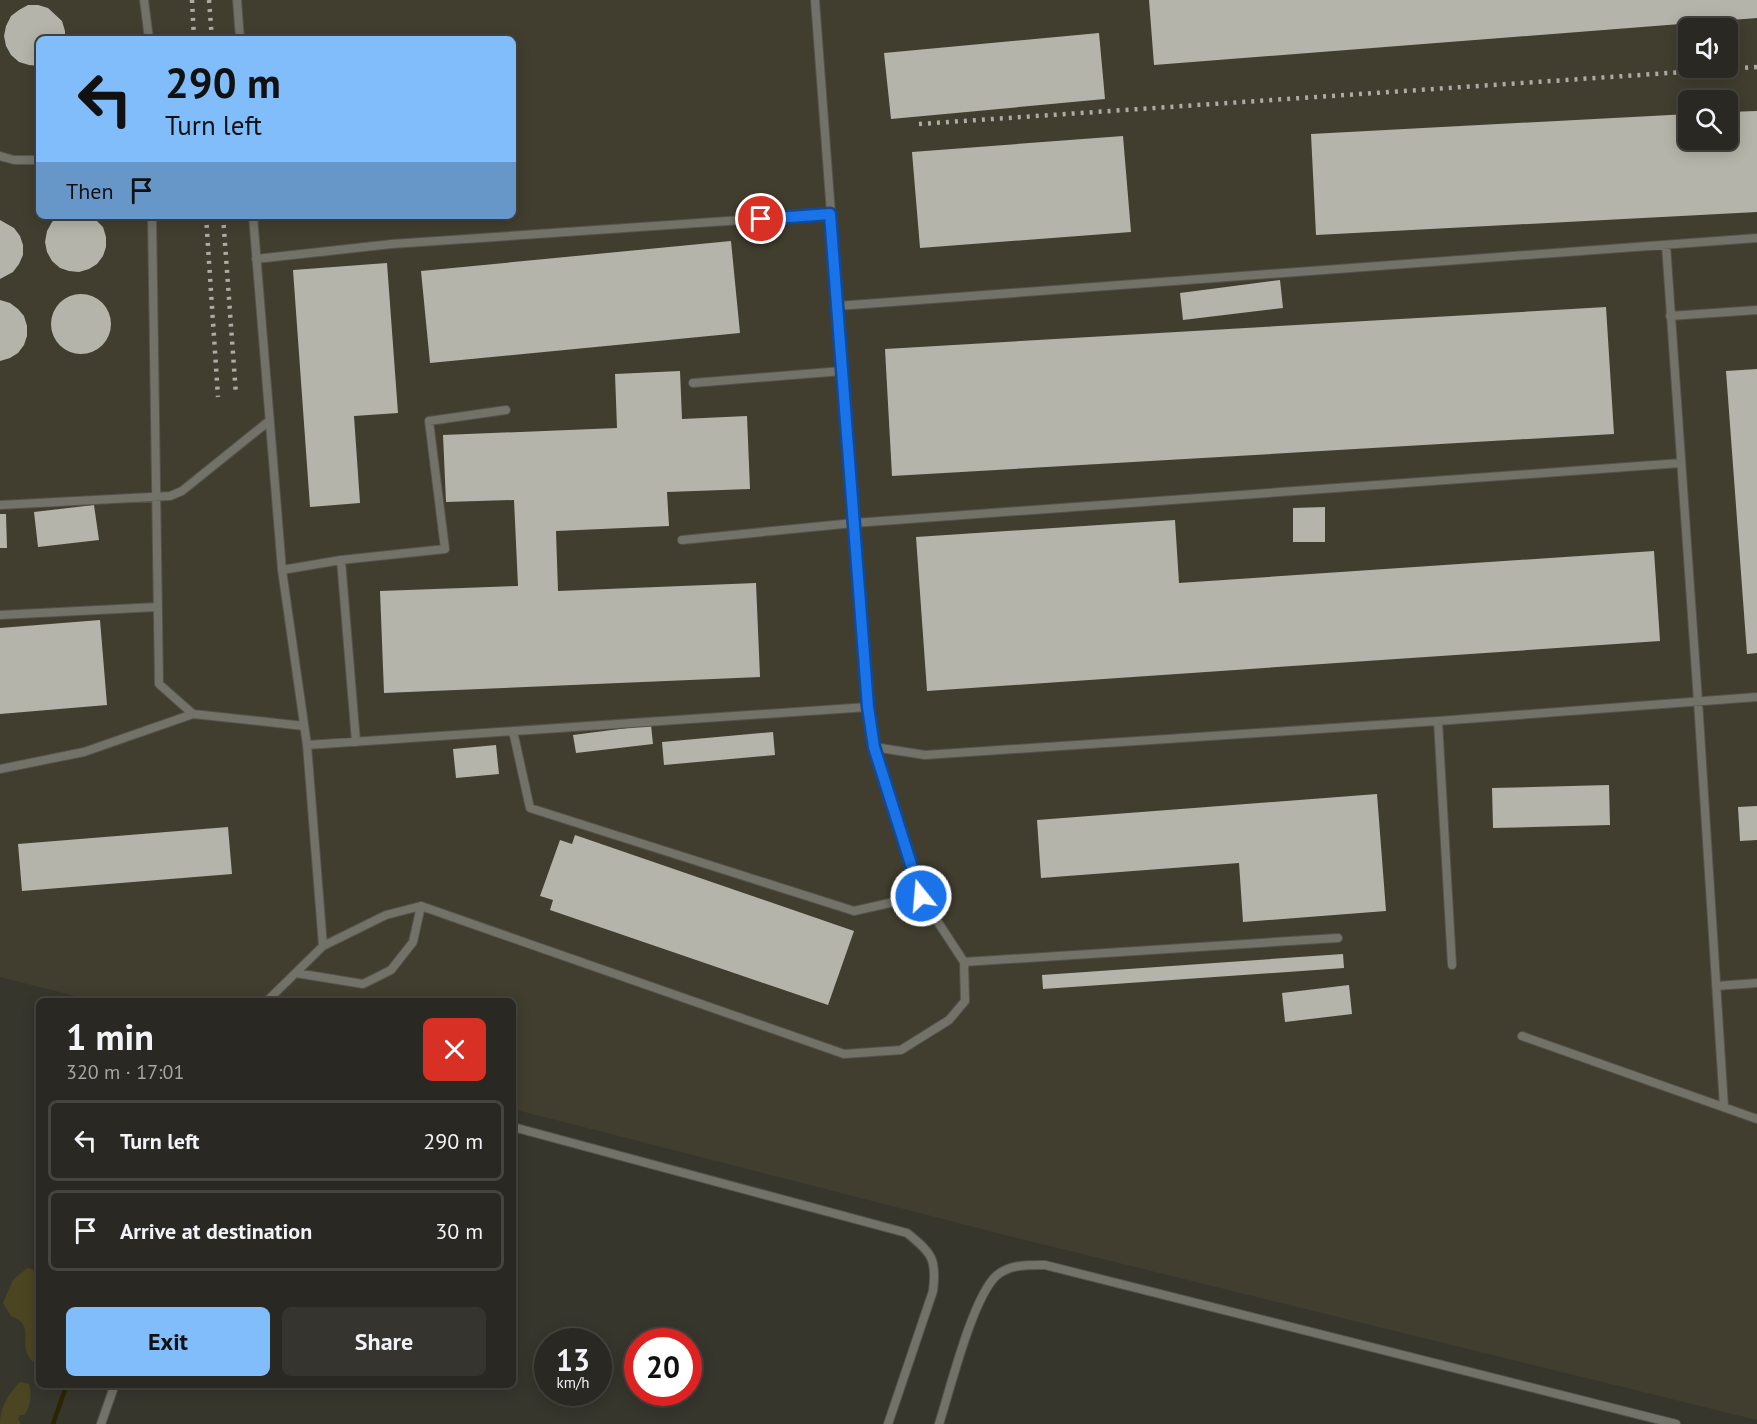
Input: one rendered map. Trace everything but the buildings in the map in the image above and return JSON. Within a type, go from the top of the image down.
[{"type":"lane","points":[[144,0],[149,36]]},
{"type":"lane","points":[[237,0],[240,36]]},
{"type":"lane","points":[[270,998],[323,946],[386,915],[421,906],[844,1054],[901,1050],[949,1020],[965,1001],[964,962],[921,896],[874,747],[868,707],[815,0]]},
{"type":"lane","points":[[0,156],[14,160],[36,160]]},
{"type":"lane","points":[[256,259],[392,244],[830,214]]},
{"type":"lane","points":[[152,219],[159,684],[193,714]]},
{"type":"lane","points":[[253,219],[282,570],[307,745],[323,946]]},
{"type":"lane","points":[[837,306],[1757,238]]},
{"type":"lane","points":[[1666,245],[1724,1107]]},
{"type":"lane","points":[[1670,316],[1757,310]]},
{"type":"lane","points":[[693,383],[842,371]]},
{"type":"lane","points":[[282,570],[341,560],[445,549],[429,421],[506,410]]},
{"type":"lane","points":[[0,506],[170,496],[182,491],[269,421]]},
{"type":"lane","points":[[682,540],[854,523],[1681,464]]},
{"type":"lane","points":[[341,560],[356,742]]},
{"type":"lane","points":[[0,615],[157,607]]},
{"type":"lane","points":[[874,747],[925,756],[1757,697]]},
{"type":"lane","points":[[307,745],[868,707]]},
{"type":"lane","points":[[0,769],[84,752],[193,714],[304,726]]},
{"type":"lane","points":[[1438,721],[1452,965]]},
{"type":"lane","points":[[513,731],[530,808],[854,911],[921,896]]},
{"type":"lane","points":[[296,973],[363,984],[392,970],[413,942],[421,906]]},
{"type":"lane","points":[[964,962],[1338,938]]},
{"type":"lane","points":[[1716,986],[1757,983]]},
{"type":"lane","points":[[1522,1036],[1757,1119]]},
{"type":"lane","points":[[516,1127],[806,1207],[891,1228],[907,1233],[916,1240],[932,1257],[936,1271],[933,1291],[888,1424]]},
{"type":"lane","points":[[939,1424],[975,1313],[987,1288],[997,1275],[1018,1265],[1045,1265],[1676,1424]]},
{"type":"lane","points":[[101,1424],[114,1388]]},
{"type":"shaded area","points":[[0,0],[1757,0],[1757,1420],[1009,1236],[516,1110],[516,998],[83,998],[0,977]]},
{"type":"shaded area","points":[[27,1268],[36,1273],[36,1363],[27,1353],[24,1326],[11,1316],[3,1303],[13,1280]]},
{"type":"shaded area","points":[[20,1382],[29,1384],[31,1396],[26,1412],[18,1419],[21,1424],[0,1424],[1,1412],[6,1401]]},
{"type":"waterway","points":[[53,1424],[66,1388]]},
{"type":"railway","points":[[192,0],[194,36]]},
{"type":"railway","points":[[209,0],[212,36]]},
{"type":"railway","points":[[919,124],[1757,67]]},
{"type":"railway","points":[[206,219],[218,397]]},
{"type":"railway","points":[[223,219],[236,395]]},
{"type":"route","points":[[761,219],[830,214],[868,707],[874,747],[921,896]]}]
